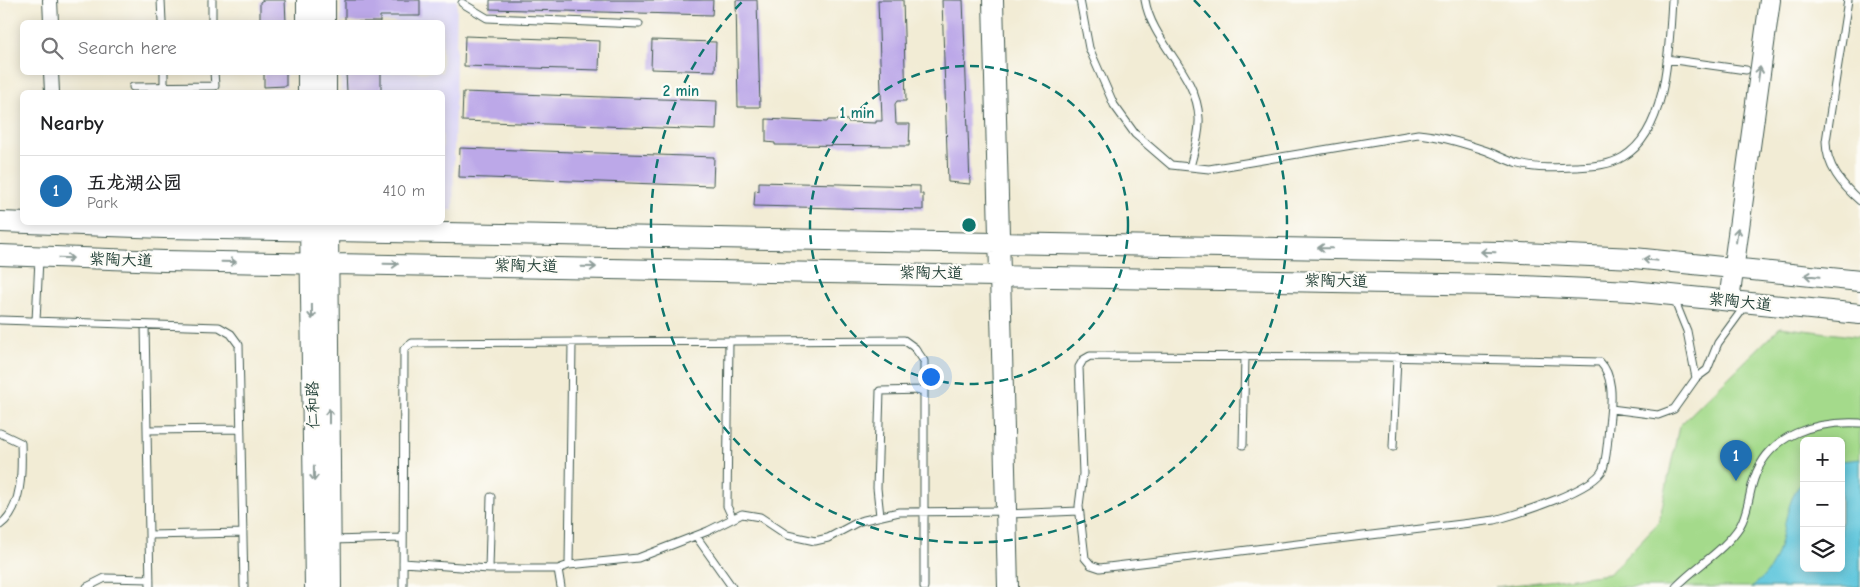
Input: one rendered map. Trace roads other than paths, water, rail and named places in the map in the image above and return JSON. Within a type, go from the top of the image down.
[{"type":"main road","points":[[307,0],[307,20]]},
{"type":"main road","points":[[325,0],[325,20]]},
{"type":"main road","points":[[993,0],[1008,587]]},
{"type":"main road","points":[[1731,301],[1726,267],[1746,70],[1756,0]]},
{"type":"main road","points":[[1726,267],[1770,0]]},
{"type":"main road","points":[[308,75],[308,90]]},
{"type":"main road","points":[[326,75],[326,90]]},
{"type":"main road","name":"紫陶大道","points":[[0,222],[20,223]]},
{"type":"main road","name":"紫陶大道","points":[[186,225],[319,226],[1500,252],[1634,258],[1860,281]]},
{"type":"main road","name":"仁和路","points":[[319,226],[331,587]]},
{"type":"main road","name":"紫陶大道","points":[[0,255],[320,263],[1000,274],[1480,285],[1632,291],[1860,314]]},
{"type":"main road","name":"仁和路","points":[[315,587],[320,263]]},
{"type":"street","points":[[50,0],[51,20]]},
{"type":"street","points":[[51,75],[52,90]]},
{"type":"lane","points":[[161,0],[162,20]]},
{"type":"lane","points":[[212,0],[212,20]]},
{"type":"lane","points":[[1080,0],[1084,29],[1096,68],[1119,113],[1136,134],[1158,156],[1172,165],[1209,169],[1418,134],[1439,137],[1484,150],[1508,161],[1544,169],[1601,166],[1623,157],[1638,144],[1656,114],[1667,59],[1672,0]]},
{"type":"lane","points":[[1145,0],[1151,20],[1196,98],[1199,129],[1190,167]]},
{"type":"lane","points":[[1848,0],[1826,141],[1826,156],[1837,175],[1860,201]]},
{"type":"lane","points":[[462,3],[487,18],[639,24]]},
{"type":"lane","points":[[1667,59],[1746,70]]},
{"type":"lane","points":[[164,75],[164,87]]},
{"type":"lane","points":[[133,87],[214,86],[214,75]]},
{"type":"lane","points":[[36,321],[39,257]]},
{"type":"lane","points":[[1672,295],[1687,331],[1696,378]]},
{"type":"lane","points":[[1611,409],[1663,414],[1674,409],[1696,378],[1707,370],[1726,330],[1731,301]]},
{"type":"lane","points":[[0,320],[219,327],[231,334],[239,345],[244,587]]},
{"type":"lane","points":[[145,325],[150,587]]},
{"type":"lane","points":[[403,587],[404,349],[412,343],[904,340],[915,348],[924,361],[924,587]]},
{"type":"lane","points":[[729,341],[727,506],[732,518]]},
{"type":"lane","points":[[569,565],[572,343]]},
{"type":"lane","points":[[1090,356],[1245,356],[1397,357],[1600,362],[1610,377],[1611,409],[1603,469],[1597,478],[1588,485],[1516,514],[1495,520],[1100,568],[1091,565],[1085,558],[1079,511],[1083,474],[1080,367],[1083,360],[1090,356]]},
{"type":"lane","points":[[1243,445],[1245,356]]},
{"type":"lane","points":[[1393,447],[1397,357]]},
{"type":"lane","points":[[880,516],[877,488],[880,391],[924,390]]},
{"type":"lane","points":[[1676,587],[1723,549],[1741,525],[1755,476],[1768,450],[1782,438],[1805,429],[1839,422],[1860,423]]},
{"type":"lane","points":[[147,430],[240,429]]},
{"type":"lane","points":[[0,432],[21,443],[22,465],[14,511],[0,525]]},
{"type":"lane","points":[[489,569],[491,497]]},
{"type":"lane","points":[[403,563],[489,569],[558,569],[569,565],[638,558],[696,536],[742,514],[755,514],[786,535],[815,542],[828,538],[860,522],[899,512],[1079,511]]},
{"type":"lane","points":[[149,535],[243,533]]},
{"type":"lane","points":[[696,536],[732,587]]},
{"type":"lane","points":[[329,540],[402,538]]},
{"type":"lane","points":[[558,569],[561,587]]},
{"type":"lane","points":[[87,587],[105,578],[150,579]]},
{"type":"water","points":[[1860,459],[1860,587],[1751,587],[1770,569],[1776,558],[1793,496],[1800,485],[1800,572],[1845,572],[1845,461]]},
{"type":"place","name":"五龙湖公园","points":[[1736,481]]}]
